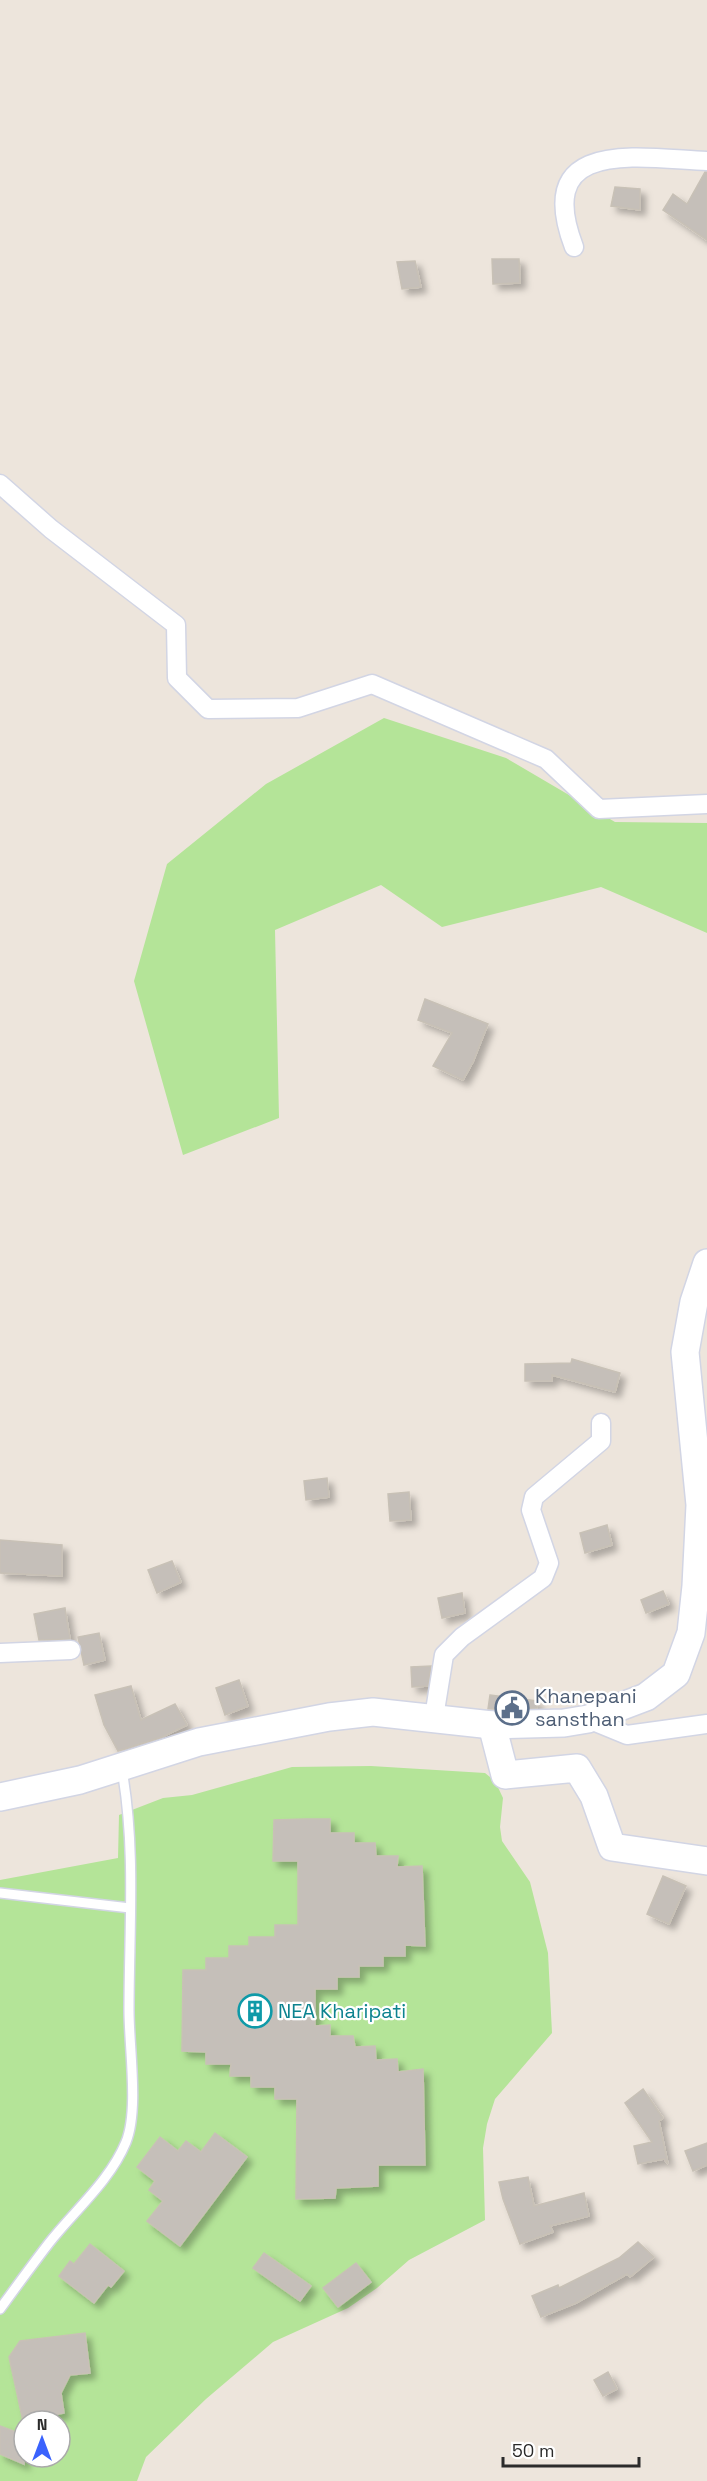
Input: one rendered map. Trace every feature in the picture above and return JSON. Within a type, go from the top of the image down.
[{"type":"main road","points":[[0,1797],[80,1780],[199,1742],[294,1722],[373,1712],[492,1725],[564,1723],[588,1719],[646,1697],[675,1674],[691,1633],[700,1505],[685,1352],[690,1318],[707,1263]]},
{"type":"main road","points":[[492,1725],[505,1775],[577,1768],[594,1796],[612,1847],[707,1861]]},
{"type":"street","points":[[574,247],[563,215],[564,195],[571,178],[587,165],[615,158],[707,161]]},
{"type":"street","points":[[0,484],[51,529],[176,625],[177,678],[208,709],[298,708],[372,684],[546,759],[599,809],[707,804]]},
{"type":"street","points":[[434,1717],[444,1655],[462,1637],[543,1578],[549,1563],[531,1510],[534,1497],[601,1442],[601,1423]]},
{"type":"street","points":[[0,1653],[71,1650]]},
{"type":"street","points":[[588,1719],[627,1736],[707,1724]]},
{"type":"lane","points":[[0,2309],[48,2243],[106,2174],[126,2142],[132,2111],[129,2013],[129,1811],[121,1768]]},
{"type":"lane","points":[[0,1893],[130,1908]]},
{"type":"green space","points":[[384,718],[506,758],[615,822],[707,823],[707,933],[601,887],[442,927],[381,885],[275,930],[279,1118],[183,1155],[134,981],[167,864],[266,784]]},
{"type":"green space","points":[[371,1766],[485,1773],[495,1781],[503,1798],[500,1827],[502,1841],[530,1882],[548,1953],[552,2033],[495,2099],[487,2124],[483,2148],[485,2220],[409,2260],[377,2288],[348,2308],[273,2342],[206,2399],[146,2457],[137,2481],[0,2481],[0,1880],[118,1858],[119,1815],[163,1798],[192,1795],[292,1767]]},
{"type":"building","points":[[707,172],[707,240],[663,210],[673,194],[687,204]]},
{"type":"building","points":[[615,187],[640,189],[640,210],[611,206]]},
{"type":"building","points":[[492,259],[519,259],[520,283],[493,284]]},
{"type":"building","points":[[415,261],[421,287],[402,289],[397,262]]},
{"type":"building","points":[[425,999],[488,1024],[463,1080],[433,1066],[452,1033],[418,1020]]},
{"type":"building","points":[[572,1359],[620,1373],[615,1392],[552,1375],[552,1381],[525,1381],[525,1364],[571,1363]]},
{"type":"building","points":[[327,1478],[329,1497],[306,1500],[304,1481]]},
{"type":"building","points":[[409,1492],[411,1520],[390,1521],[388,1494]]},
{"type":"building","points":[[607,1525],[612,1545],[585,1553],[580,1533]]},
{"type":"building","points":[[0,1540],[62,1545],[62,1576],[0,1573]]},
{"type":"building","points":[[172,1561],[181,1582],[157,1593],[148,1570]]},
{"type":"building","points":[[663,1591],[669,1604],[646,1613],[641,1600]]},
{"type":"building","points":[[462,1593],[465,1613],[442,1618],[438,1598]]},
{"type":"building","points":[[65,1608],[70,1639],[39,1640],[34,1614]]},
{"type":"building","points":[[99,1633],[105,1660],[84,1665],[78,1637]]},
{"type":"building","points":[[431,1666],[428,1686],[412,1687],[411,1667]]},
{"type":"building","points":[[239,1680],[248,1706],[225,1715],[216,1688]]},
{"type":"building","points":[[131,1686],[141,1720],[175,1704],[187,1725],[162,1737],[118,1751],[104,1725],[95,1695]]},
{"type":"building","points":[[490,1695],[537,1701],[537,1708],[488,1709]]},
{"type":"building","name":"NEA Kharipati","points":[[330,1819],[330,1833],[354,1833],[354,1843],[375,1843],[376,1856],[398,1856],[397,1867],[422,1866],[425,1946],[405,1945],[405,1956],[383,1956],[383,1966],[359,1966],[359,1977],[337,1977],[337,1989],[315,1989],[315,2026],[330,2025],[330,2036],[353,2036],[355,2047],[375,2046],[376,2060],[397,2059],[398,2072],[423,2069],[425,2165],[378,2165],[378,2186],[336,2188],[335,2198],[296,2199],[297,2099],[275,2099],[275,2087],[251,2087],[251,2076],[230,2076],[231,2064],[206,2064],[206,2052],[182,2051],[183,1970],[206,1970],[206,1958],[229,1958],[229,1946],[249,1946],[249,1937],[275,1937],[275,1925],[298,1925],[298,1861],[273,1861],[274,1820]]},
{"type":"building","points":[[663,1876],[686,1886],[669,1924],[647,1914]]},
{"type":"building","points":[[643,2089],[663,2118],[659,2121],[668,2164],[664,2159],[638,2164],[634,2146],[652,2142],[625,2103]]},
{"type":"building","points":[[215,2133],[247,2157],[180,2246],[147,2221],[163,2201],[149,2190],[155,2181],[137,2167],[160,2137],[178,2151],[186,2141],[201,2152]]},
{"type":"building","points":[[707,2143],[707,2165],[693,2171],[685,2151]]},
{"type":"building","points":[[528,2177],[534,2206],[584,2193],[589,2216],[550,2226],[553,2232],[520,2244],[499,2182]]},
{"type":"building","points":[[638,2242],[654,2257],[630,2277],[627,2274],[576,2303],[541,2317],[532,2296],[558,2285],[559,2288],[619,2258]]},
{"type":"building","points":[[90,2244],[124,2271],[111,2287],[108,2285],[94,2303],[59,2276],[70,2261],[74,2264]]},
{"type":"building","points":[[264,2253],[311,2286],[300,2301],[253,2268]]},
{"type":"building","points":[[356,2263],[371,2282],[338,2307],[323,2288]]},
{"type":"building","points":[[85,2333],[90,2373],[70,2375],[61,2393],[63,2409],[20,2409],[9,2357],[20,2341]]},
{"type":"building","points":[[608,2372],[617,2389],[603,2396],[594,2380]]},
{"type":"building","points":[[0,2426],[12,2430],[12,2459],[0,2454]]},
{"type":"place","name":"Khanepani sansthan","points":[[512,1708]]},
{"type":"place","name":"NEA Kharipati","points":[[255,2011]]}]
